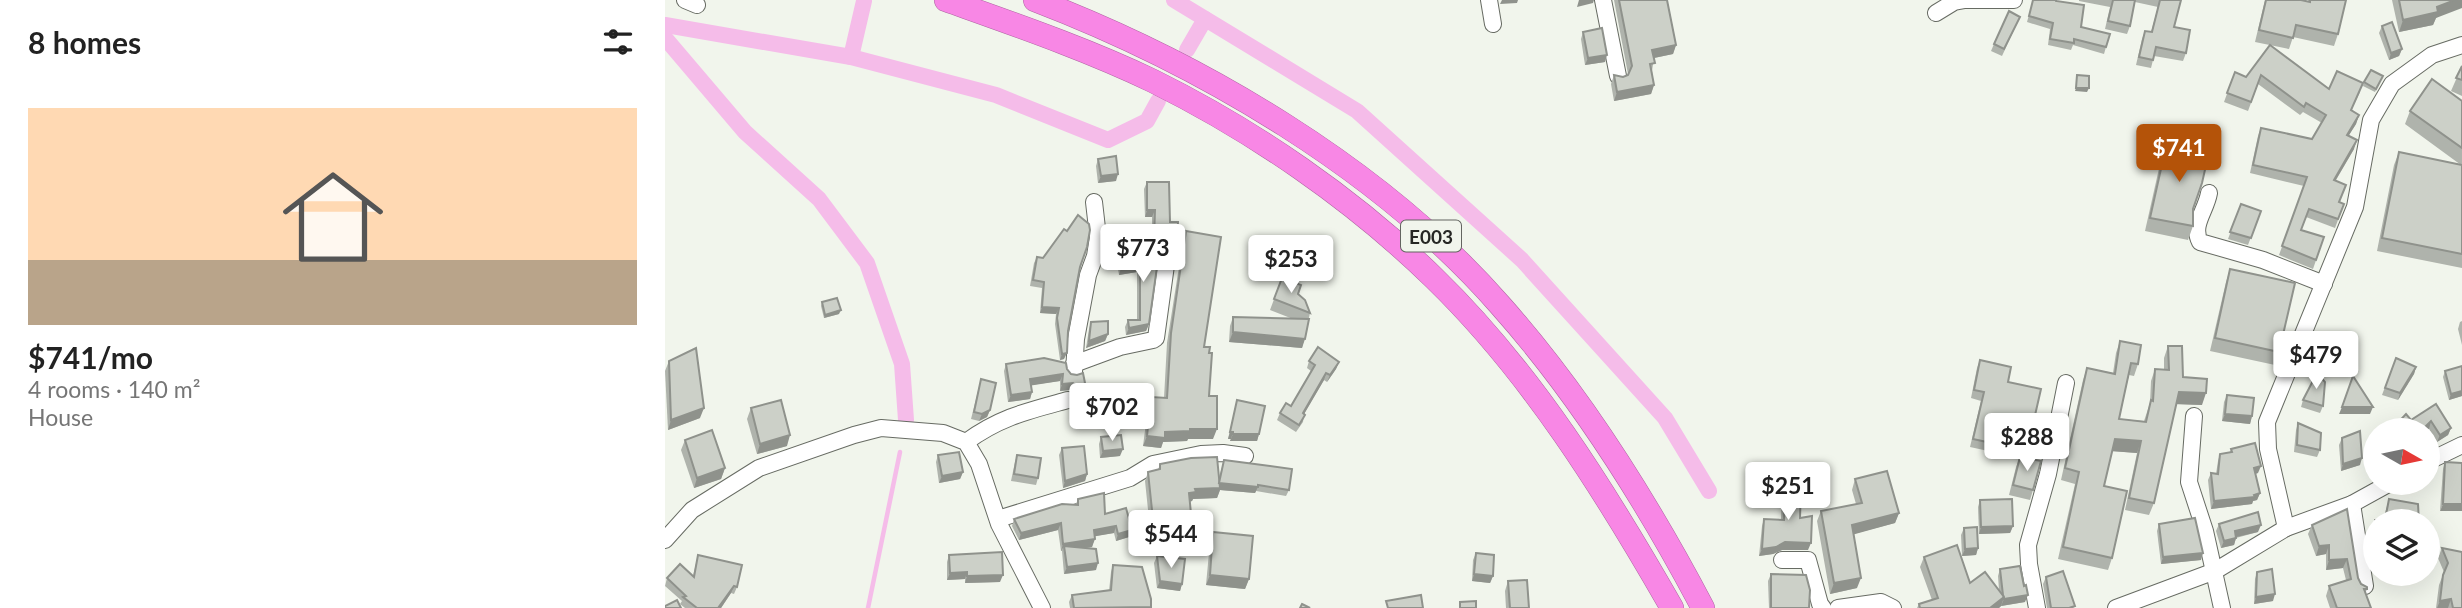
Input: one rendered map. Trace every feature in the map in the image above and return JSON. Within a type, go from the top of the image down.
[{"type":"highway","name":"E003","points":[[946,0],[1018,24],[1118,66],[1208,111],[1303,172],[1399,246],[1466,312],[1550,416],[1586,467],[1672,608]]},
{"type":"highway","name":"E003","points":[[1035,0],[1175,61],[1227,90],[1328,154],[1432,237],[1499,303],[1552,367],[1618,461],[1703,608]]},
{"type":"street","points":[[1489,0],[1493,24]]},
{"type":"street","points":[[1603,0],[1618,76]]},
{"type":"street","points":[[1936,13],[1954,2],[1965,0],[2014,0]]},
{"type":"street","points":[[2286,528],[2268,449],[2267,422],[2355,207],[2371,120],[2392,84],[2433,55],[2462,45]]},
{"type":"street","points":[[2209,193],[2197,224],[2196,234],[2200,242],[2263,260],[2324,284]]},
{"type":"street","points":[[1094,202],[1098,237],[1076,339],[1074,368],[1121,347],[1156,338],[1167,258]]},
{"type":"street","points":[[2037,608],[2028,545],[2048,474],[2066,383]]},
{"type":"street","points":[[966,442],[988,426],[1068,400]]},
{"type":"street","points":[[2194,416],[2189,482],[2223,608]]},
{"type":"street","points":[[665,540],[692,510],[759,468],[881,428],[943,433],[966,442],[979,464],[998,519],[1042,608]]},
{"type":"street","points":[[2440,456],[2462,445]]},
{"type":"street","points":[[998,519],[1130,478],[1153,464],[1201,454],[1245,456]]},
{"type":"street","points":[[2116,608],[2143,603],[2215,571],[2286,528],[2352,504],[2368,495]]},
{"type":"street","points":[[2352,504],[2363,573]]},
{"type":"street","points":[[1782,560],[1808,559],[1823,608]]},
{"type":"street","points":[[1838,608],[1881,601],[1893,608]]},
{"type":"building","points":[[1619,0],[1667,0],[1676,45],[1652,50],[1655,63],[1650,64],[1654,85],[1617,92],[1614,75],[1628,75],[1632,66]]},
{"type":"building","points":[[2033,0],[2056,0],[2084,5],[2081,27],[2110,34],[2106,47],[2074,39],[2074,43],[2050,39],[2053,23],[2029,16]]},
{"type":"building","points":[[2113,0],[2135,0],[2130,26],[2108,21]]},
{"type":"building","points":[[2160,0],[2181,0],[2174,27],[2190,30],[2186,53],[2156,47],[2153,60],[2139,57],[2145,31],[2152,32]]},
{"type":"building","points":[[2266,0],[2346,0],[2338,34],[2296,25],[2293,38],[2259,30]]},
{"type":"building","points":[[2399,0],[2455,0],[2437,7],[2438,12],[2403,20]]},
{"type":"building","points":[[2009,11],[2020,17],[2004,49],[1994,44]]},
{"type":"building","points":[[2392,22],[2402,49],[2391,53],[2382,26]]},
{"type":"building","points":[[1602,28],[1607,55],[1588,58],[1583,32]]},
{"type":"building","points":[[2270,45],[2329,89],[2337,71],[2363,83],[2351,110],[2359,115],[2347,135],[2357,140],[2334,180],[2346,185],[2339,202],[2344,204],[2338,219],[2309,209],[2301,230],[2324,237],[2316,260],[2282,246],[2307,177],[2253,165],[2261,128],[2312,139],[2326,115],[2306,103],[2304,107],[2261,75],[2251,102],[2227,93],[2235,72],[2246,77]]},
{"type":"building","points":[[2462,66],[2462,80],[2456,78]]},
{"type":"building","points":[[2371,70],[2383,76],[2376,89],[2364,82]]},
{"type":"building","points":[[2077,75],[2089,76],[2089,88],[2076,88]]},
{"type":"building","points":[[2432,79],[2462,101],[2462,148],[2410,111]]},
{"type":"building","points":[[2167,142],[2209,152],[2193,209],[2193,226],[2150,218]]},
{"type":"building","points":[[2399,152],[2462,165],[2462,254],[2382,238]]},
{"type":"building","points":[[1116,156],[1118,174],[1101,176],[1098,159]]},
{"type":"building","points":[[1147,182],[1169,182],[1170,222],[1178,222],[1177,241],[1154,240],[1155,210],[1147,210]]},
{"type":"building","points":[[2241,204],[2261,211],[2251,238],[2230,232]]},
{"type":"building","points":[[1078,215],[1089,224],[1090,230],[1068,331],[1067,353],[1062,354],[1057,318],[1059,308],[1042,307],[1044,282],[1033,280],[1037,257],[1043,258]]},
{"type":"building","points":[[1186,231],[1221,237],[1204,347],[1210,347],[1209,353],[1212,353],[1209,396],[1217,396],[1217,429],[1165,432],[1165,438],[1147,436],[1151,397],[1167,398],[1171,333]]},
{"type":"building","points":[[1150,251],[1152,267],[1157,267],[1149,324],[1129,328],[1128,320],[1140,320],[1140,265],[1121,268],[1120,256]]},
{"type":"building","points":[[2230,269],[2295,283],[2279,352],[2215,338]]},
{"type":"building","points":[[1282,278],[1301,285],[1298,294],[1305,300],[1310,313],[1274,299]]},
{"type":"building","points":[[837,298],[841,310],[825,315],[822,302]]},
{"type":"building","points":[[1233,317],[1309,319],[1305,339],[1233,332]]},
{"type":"building","points":[[1108,321],[1108,334],[1089,341],[1091,322]]},
{"type":"building","points":[[2120,341],[2141,345],[2138,364],[2131,363],[2119,419],[2146,422],[2151,400],[2153,401],[2155,369],[2169,370],[2168,346],[2182,346],[2183,377],[2207,379],[2206,393],[2179,392],[2154,503],[2129,498],[2141,441],[2115,439],[2104,486],[2127,491],[2112,558],[2063,547],[2079,472],[2065,468],[2087,368],[2115,374]]},
{"type":"building","points":[[1318,347],[1339,362],[1330,375],[1326,373],[1299,425],[1280,413],[1286,403],[1291,406],[1315,365],[1309,361]]},
{"type":"building","points":[[696,348],[704,408],[671,420],[669,361]]},
{"type":"building","points":[[1044,358],[1066,363],[1071,374],[1083,373],[1085,383],[1080,389],[1073,383],[1062,384],[1063,374],[1030,379],[1032,392],[1011,395],[1006,364]]},
{"type":"building","points":[[2396,358],[2416,367],[2400,393],[2385,388]]},
{"type":"building","points":[[1980,360],[2011,367],[2008,382],[2041,389],[2033,424],[2011,419],[2005,446],[1973,439],[1984,392],[1974,390]]},
{"type":"building","points":[[2462,366],[2462,391],[2451,394],[2445,371]]},
{"type":"building","points":[[2317,373],[2325,382],[2323,406],[2303,400]]},
{"type":"building","points":[[2353,376],[2373,407],[2342,407]]},
{"type":"building","points":[[981,379],[996,383],[990,410],[982,414],[974,412]]},
{"type":"building","points":[[2227,395],[2254,398],[2252,416],[2225,414]]},
{"type":"building","points":[[781,400],[790,435],[760,444],[751,408]]},
{"type":"building","points":[[1237,400],[1265,406],[1259,434],[1230,432]]},
{"type":"building","points":[[2436,404],[2451,428],[2440,435],[2440,418],[2414,418]]},
{"type":"building","points":[[2298,423],[2321,433],[2320,450],[2297,445]]},
{"type":"building","points":[[712,430],[725,468],[697,478],[685,440]]},
{"type":"building","points":[[2360,431],[2362,458],[2343,464],[2342,438]]},
{"type":"building","points":[[1121,435],[1123,449],[1103,451],[1101,437]]},
{"type":"building","points":[[2255,443],[2261,466],[2254,468],[2260,493],[2254,495],[2255,497],[2214,501],[2211,473],[2218,474],[2220,454]]},
{"type":"building","points":[[1084,446],[1087,474],[1065,481],[1062,448]]},
{"type":"building","points":[[959,452],[963,472],[942,476],[938,455]]},
{"type":"building","points":[[1017,455],[1041,458],[1038,478],[1014,474]]},
{"type":"building","points":[[1217,457],[1220,488],[1195,489],[1196,492],[1189,493],[1192,524],[1154,529],[1148,472],[1160,469],[1160,464],[1191,458]]},
{"type":"building","points":[[2020,457],[2041,461],[2033,490],[2013,485]]},
{"type":"building","points":[[1224,460],[1292,469],[1289,490],[1219,483]]},
{"type":"building","points":[[2445,462],[2462,463],[2462,504],[2443,504]]},
{"type":"building","points":[[1887,471],[1899,513],[1852,525],[1861,578],[1834,583],[1821,511],[1862,503],[1855,479]]},
{"type":"building","points":[[1785,484],[1801,485],[1800,518],[1812,516],[1811,543],[1785,542],[1776,547],[1762,549],[1764,519],[1784,520]]},
{"type":"building","points":[[1104,493],[1105,514],[1126,508],[1132,530],[1118,534],[1116,526],[1094,530],[1095,539],[1063,544],[1061,523],[1021,533],[1014,519],[1062,504],[1078,505],[1078,499]]},
{"type":"building","points":[[2012,499],[2013,526],[1981,527],[1980,500]]},
{"type":"building","points":[[2389,499],[2418,504],[2418,509],[2387,509]]},
{"type":"building","points":[[2347,509],[2358,578],[2363,586],[2367,587],[2364,589],[2371,608],[2337,608],[2329,586],[2351,579],[2347,559],[2329,560],[2329,545],[2319,546],[2312,525]]},
{"type":"building","points":[[2258,512],[2261,525],[2235,531],[2236,538],[2224,541],[2219,524]]},
{"type":"building","points":[[2195,518],[2203,553],[2163,557],[2159,524]]},
{"type":"building","points":[[1977,527],[1978,548],[1965,549],[1964,528]]},
{"type":"building","points":[[1213,532],[1253,536],[1249,579],[1210,575]]},
{"type":"building","points":[[1957,545],[1970,583],[1985,572],[2004,597],[1990,608],[1920,608],[1919,604],[1938,598],[1924,557]]},
{"type":"building","points":[[1064,546],[1096,549],[1098,563],[1067,567]]},
{"type":"building","points":[[2442,548],[2462,552],[2462,608],[2453,608],[2451,599],[2440,601],[2443,575],[2448,563]]},
{"type":"building","points":[[1002,552],[1003,575],[967,576],[967,572],[950,573],[949,555]]},
{"type":"building","points":[[1476,553],[1494,555],[1493,576],[1474,574]]},
{"type":"building","points":[[698,555],[742,565],[737,587],[734,586],[718,608],[697,608],[683,597],[686,596],[667,578],[680,564],[694,577]]},
{"type":"building","points":[[1157,556],[1185,559],[1182,584],[1160,581]]},
{"type":"building","points":[[1113,565],[1142,567],[1151,607],[1074,608],[1072,595],[1111,590]]},
{"type":"building","points":[[2020,566],[2028,595],[2004,599],[2000,569]]},
{"type":"building","points":[[2272,569],[2275,594],[2256,597],[2257,572]]},
{"type":"building","points":[[2063,571],[2075,606],[2051,608],[2046,577]]},
{"type":"building","points":[[1771,574],[1806,575],[1810,590],[1809,608],[1771,608]]},
{"type":"building","points":[[1527,580],[1529,608],[1510,608],[1508,581]]},
{"type":"building","points":[[1421,595],[1423,608],[1388,608],[1386,601]]},
{"type":"building","points":[[677,600],[681,608],[665,608],[665,606]]},
{"type":"building","points":[[1476,601],[1476,608],[1460,608],[1460,602]]},
{"type":"waterway","points":[[1174,0],[1357,111],[1522,260],[1665,418],[1709,491]]},
{"type":"waterway","points":[[851,57],[864,1]]},
{"type":"waterway","points":[[1187,50],[1205,19]]},
{"type":"waterway","points":[[665,25],[851,57],[996,95],[1108,140],[1147,121],[1158,101]]},
{"type":"waterway","points":[[665,38],[745,132],[819,199],[867,263],[902,364],[906,420]]},
{"type":"waterway","points":[[868,608],[900,452]]}]
